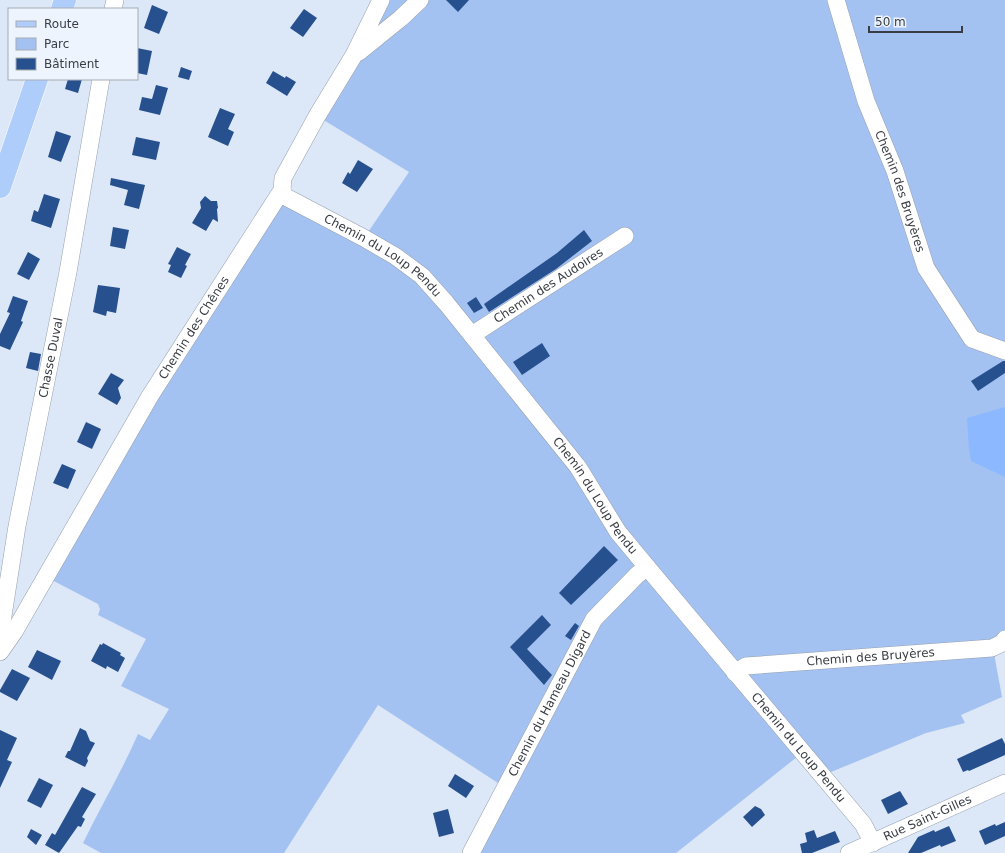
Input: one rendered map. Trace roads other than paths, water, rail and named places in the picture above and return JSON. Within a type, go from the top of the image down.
[{"type":"main road","points":[[0,187],[37,80]]},
{"type":"street","name":"Chemin des Chênes","points":[[0,652],[14,632],[150,396],[282,190],[282,185],[287,172],[317,116],[354,56],[381,0]]},
{"type":"street","points":[[354,56],[401,18],[420,0]]},
{"type":"street","name":"Chemin des Bruyères","points":[[836,0],[866,101],[895,171],[926,268],[972,339],[1005,351]]},
{"type":"street","name":"Chasse Duval","points":[[0,636],[17,526],[68,272],[101,80]]},
{"type":"street","name":"Chemin du Loup Pendu","points":[[282,190],[284,196],[364,238],[394,256],[422,276],[472,335],[578,467],[618,532],[646,568],[863,824],[873,843]]},
{"type":"street","name":"Chemin des Audoires","points":[[472,335],[625,236]]},
{"type":"street","name":"Chemin du Hameau Digard","points":[[471,853],[594,619],[637,575],[646,568]]},
{"type":"street","name":"Chemin des Bruyères","points":[[735,673],[746,666],[992,648],[1002,643],[1005,639]]},
{"type":"street","name":"Rue Saint-Gilles","points":[[849,853],[1005,783]]}]
